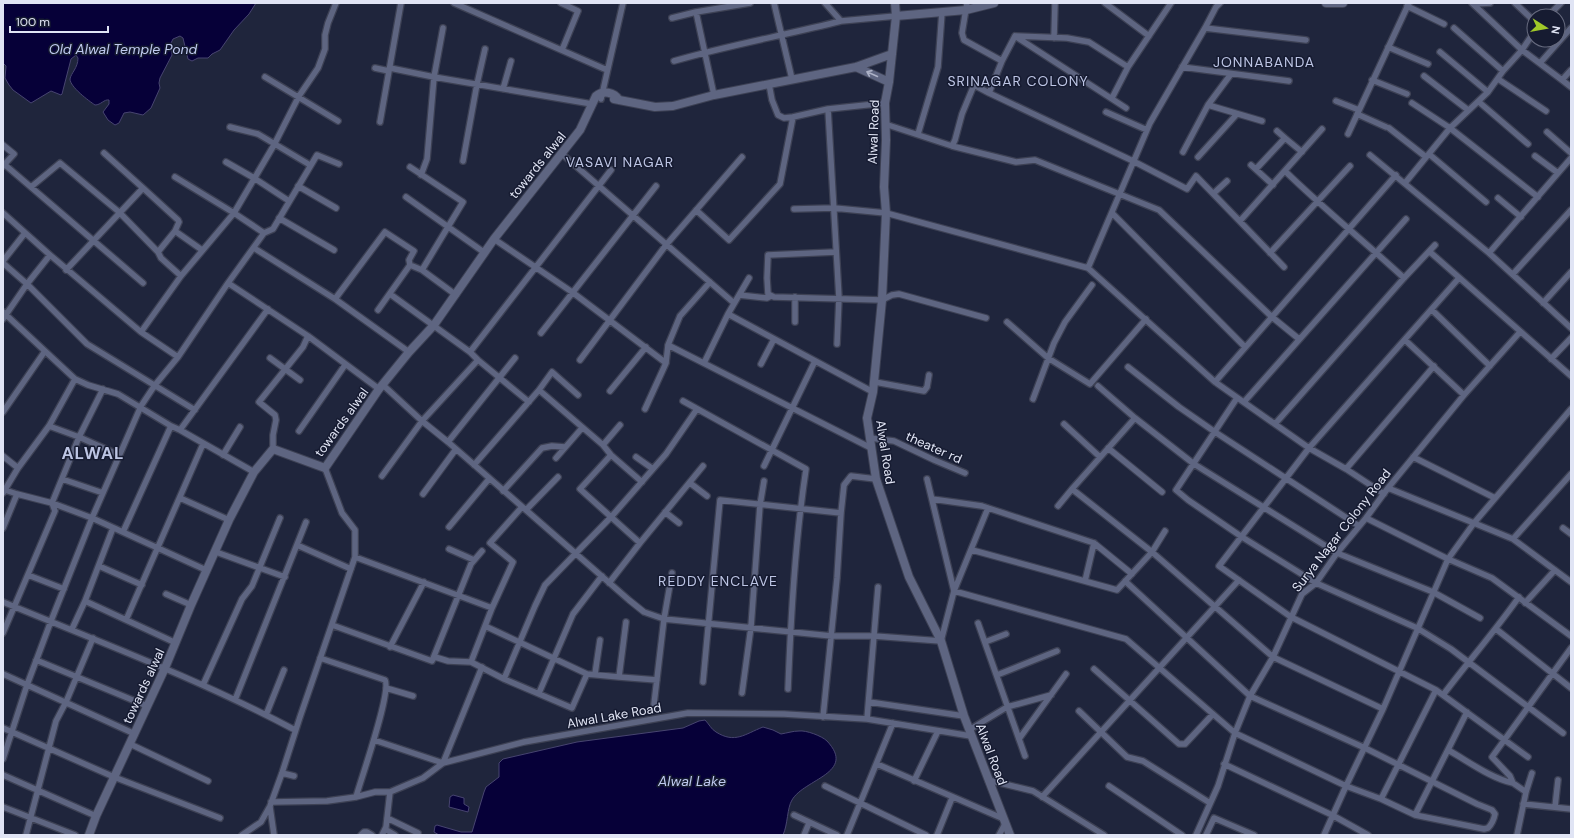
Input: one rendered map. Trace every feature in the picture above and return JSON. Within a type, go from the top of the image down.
[{"type":"main road","name":"Alwal Road","points":[[895,3],[896,16],[889,82],[885,103],[884,187],[886,213],[882,300],[874,392],[867,418],[871,448],[876,479],[909,577],[941,641],[970,733],[1010,835]]},
{"type":"main road","points":[[896,16],[942,12],[967,6],[994,3]]},
{"type":"main road","points":[[1331,3],[1344,3]]},
{"type":"main road","points":[[597,99],[607,97],[639,105],[660,107],[673,106],[714,95],[856,67],[892,54]]},
{"type":"main road","points":[[856,67],[889,82]]},
{"type":"main road","name":"towards alwal","points":[[90,835],[96,816],[165,668],[206,570],[216,552],[229,520],[254,472],[274,449],[325,468],[381,387],[409,352],[434,325],[494,239],[580,130],[597,99]]},
{"type":"street","points":[[141,332],[181,276],[234,213],[274,145],[299,96],[322,60],[325,49],[325,35],[336,3]]},
{"type":"street","points":[[380,122],[401,3]]},
{"type":"street","points":[[454,3],[607,70]]},
{"type":"street","points":[[561,3],[578,11],[562,50]]},
{"type":"street","points":[[375,68],[503,89],[597,99],[607,70],[623,3]]},
{"type":"street","points":[[672,18],[696,12],[750,3]]},
{"type":"street","points":[[774,3],[792,80]]},
{"type":"street","points":[[825,3],[841,21]]},
{"type":"street","points":[[1054,38],[1055,3]]},
{"type":"street","points":[[1105,3],[1149,36]]},
{"type":"street","points":[[1112,98],[1128,67],[1171,3]]},
{"type":"street","points":[[1088,268],[1147,130],[1216,7],[1220,3]]},
{"type":"street","points":[[1473,4],[1490,3]]},
{"type":"street","points":[[1515,3],[1526,13]]},
{"type":"street","points":[[1473,4],[1522,50],[1571,87]]},
{"type":"street","points":[[1348,134],[1408,5],[1444,24]]},
{"type":"street","points":[[967,6],[962,33],[964,40],[1002,61]]},
{"type":"street","points":[[696,12],[714,95]]},
{"type":"street","points":[[918,134],[938,67],[942,12]]},
{"type":"street","points":[[674,61],[704,52],[781,36],[841,21],[896,16]]},
{"type":"street","points":[[421,175],[427,159],[434,77],[443,28]]},
{"type":"street","points":[[1205,28],[1306,40]]},
{"type":"street","points":[[1454,28],[1503,71]]},
{"type":"street","points":[[1540,63],[1571,28]]},
{"type":"street","points":[[1015,36],[1067,38],[1089,42],[1128,67]]},
{"type":"street","points":[[989,93],[1002,61],[1015,36]]},
{"type":"street","points":[[1015,36],[1126,108]]},
{"type":"street","points":[[1405,183],[1450,128],[1488,92],[1503,71],[1526,44]]},
{"type":"street","points":[[1388,47],[1428,64]]},
{"type":"street","points":[[463,161],[476,84],[485,49]]},
{"type":"street","points":[[1440,52],[1488,92]]},
{"type":"street","points":[[503,89],[511,61]]},
{"type":"street","points":[[1182,67],[1289,81]]},
{"type":"street","points":[[1562,80],[1571,70]]},
{"type":"street","points":[[1184,152],[1208,105],[1231,74]]},
{"type":"street","points":[[1424,76],[1468,110]]},
{"type":"street","points":[[265,77],[299,96],[338,121]]},
{"type":"street","points":[[1498,78],[1546,111]]},
{"type":"street","points":[[1372,80],[1408,94]]},
{"type":"street","points":[[769,84],[772,100],[778,115],[784,118],[828,109],[885,103]]},
{"type":"street","points":[[952,146],[962,114],[974,85],[1133,161],[1187,189],[1196,176],[1284,267]]},
{"type":"street","points":[[1336,101],[1388,127],[1486,202]]},
{"type":"street","points":[[1479,102],[1528,144]]},
{"type":"street","points":[[1412,103],[1450,128],[1538,197]]},
{"type":"street","points":[[1208,105],[1262,121]]},
{"type":"street","points":[[828,109],[839,298],[837,344]]},
{"type":"street","points":[[1106,112],[1147,130]]},
{"type":"street","points":[[1198,157],[1237,114]]},
{"type":"street","points":[[696,210],[730,240],[780,184],[793,117]]},
{"type":"street","points":[[885,124],[952,146],[1016,162],[1035,160],[1159,210],[1272,317],[1299,339]]},
{"type":"street","points":[[230,128],[258,134],[274,145],[310,165]]},
{"type":"street","points":[[1240,221],[1322,129]]},
{"type":"street","points":[[1277,131],[1302,152]]},
{"type":"street","points":[[1546,132],[1571,153]]},
{"type":"street","points":[[1256,170],[1285,138]]},
{"type":"street","points":[[3,146],[14,154],[4,165],[143,283]]},
{"type":"street","points":[[104,153],[178,220],[179,222],[175,231],[158,252]]},
{"type":"street","points":[[562,154],[734,304]]},
{"type":"street","points":[[3,759],[27,685],[51,621],[92,518],[141,406],[155,385],[178,357],[264,233],[273,228],[317,155],[339,164]]},
{"type":"street","points":[[1370,155],[1489,253],[1571,328]]},
{"type":"street","points":[[1534,156],[1558,173]]},
{"type":"street","points":[[580,360],[666,245],[742,157]]},
{"type":"street","points":[[1489,253],[1571,158]]},
{"type":"street","points":[[226,162],[289,201]]},
{"type":"street","points":[[31,187],[60,163],[119,212],[158,252],[161,258],[181,276]]},
{"type":"street","points":[[1251,165],[1273,185]]},
{"type":"street","points":[[1270,253],[1350,166]]},
{"type":"street","points":[[410,167],[463,202],[422,270]]},
{"type":"street","points":[[470,352],[611,170]]},
{"type":"street","points":[[1285,172],[1404,278]]},
{"type":"street","points":[[1215,382],[1396,176]]},
{"type":"street","points":[[175,177],[264,233]]},
{"type":"street","points":[[1214,193],[1226,181]]},
{"type":"street","points":[[298,186],[336,208]]},
{"type":"street","points":[[541,333],[656,186]]},
{"type":"street","points":[[66,270],[143,188]]},
{"type":"street","points":[[406,197],[485,253]]},
{"type":"street","points":[[1498,198],[1521,217]]},
{"type":"street","points":[[794,209],[834,208],[886,213],[1088,268],[1215,382],[1309,448],[1346,469],[1384,494]]},
{"type":"street","points":[[1513,274],[1571,210]]},
{"type":"street","points":[[3,213],[66,270],[141,332],[178,357]]},
{"type":"street","points":[[1112,213],[1245,347]]},
{"type":"street","points":[[279,218],[334,250]]},
{"type":"street","points":[[1244,402],[1406,218]]},
{"type":"street","points":[[175,231],[202,250]]},
{"type":"street","points":[[334,299],[385,232],[414,251],[409,260],[410,265],[378,310]]},
{"type":"street","points":[[25,233],[3,262],[87,344],[195,410]]},
{"type":"street","points":[[494,239],[572,292],[666,362]]},
{"type":"street","points":[[1275,424],[1404,278],[1436,245]]},
{"type":"street","points":[[254,248],[334,299],[409,352]]},
{"type":"street","points":[[770,296],[767,289],[766,278],[768,255],[836,252]]},
{"type":"street","points":[[1430,252],[1571,376]]},
{"type":"street","points":[[50,255],[4,315],[46,351],[75,379],[88,385],[118,394],[254,472]]},
{"type":"street","points":[[410,265],[422,270],[456,295]]},
{"type":"street","points":[[1543,303],[1571,272]]},
{"type":"street","points":[[704,363],[728,314],[749,278]]},
{"type":"street","points":[[1459,278],[1309,448],[1219,566],[1291,617],[1399,670],[1436,690],[1528,757]]},
{"type":"street","points":[[644,409],[666,362],[668,345],[680,316],[710,282]]},
{"type":"street","points":[[228,283],[308,336],[345,365],[381,387],[448,442],[644,612],[664,619],[832,636],[874,636],[941,641],[954,591],[988,508]]},
{"type":"street","points":[[1033,399],[1048,358],[1065,322],[1092,285]]},
{"type":"street","points":[[390,294],[470,352],[529,402]]},
{"type":"street","points":[[739,295],[764,298],[770,296],[795,296],[882,300],[892,295],[899,294],[986,318]]},
{"type":"street","points":[[795,296],[795,322]]},
{"type":"street","points":[[180,430],[268,309]]},
{"type":"street","points":[[1432,310],[1490,366]]},
{"type":"street","points":[[728,314],[874,392]]},
{"type":"street","points":[[1007,322],[1048,358],[1090,384],[1146,320]]},
{"type":"street","name":"Surya Nagar Colony Road","points":[[1198,832],[1218,786],[1235,733],[1250,696],[1273,657],[1302,594],[1316,583],[1337,553],[1413,457],[1464,395],[1520,332]]},
{"type":"street","points":[[274,449],[273,435],[276,415],[259,402],[303,347],[308,336]]},
{"type":"street","points":[[1551,359],[1571,338]]},
{"type":"street","points":[[761,364],[774,339]]},
{"type":"street","points":[[1405,340],[1464,395]]},
{"type":"street","points":[[668,345],[871,448]]},
{"type":"street","points":[[610,391],[646,347]]},
{"type":"street","points":[[3,412],[46,351]]},
{"type":"street","points":[[270,358],[300,380]]},
{"type":"street","points":[[448,442],[515,358]]},
{"type":"street","points":[[382,476],[422,421],[478,360]]},
{"type":"street","points":[[764,466],[814,361]]},
{"type":"street","points":[[298,431],[345,365]]},
{"type":"street","points":[[1346,469],[1434,366]]},
{"type":"street","points":[[1128,367],[1179,407],[1215,432],[1359,526]]},
{"type":"street","points":[[474,465],[529,402],[552,372],[578,395]]},
{"type":"street","points":[[874,382],[924,390],[927,387],[929,375]]},
{"type":"street","points":[[75,379],[49,426],[18,468],[4,492],[52,503],[92,518],[206,570]]},
{"type":"street","points":[[1098,386],[1135,418],[1194,464],[1337,553],[1433,592],[1480,618]]},
{"type":"street","points":[[3,633],[55,511],[52,503],[79,437],[103,389]]},
{"type":"street","points":[[539,390],[603,445],[611,455],[642,482]]},
{"type":"street","points":[[1238,398],[1176,490],[1242,537],[1316,583],[1417,628],[1451,649],[1563,733]]},
{"type":"street","points":[[683,401],[806,469],[800,510],[790,632],[788,689]]},
{"type":"street","points":[[504,679],[545,585],[575,552],[612,516],[642,482],[666,454],[697,409]]},
{"type":"street","points":[[1324,835],[1332,815],[1383,709],[1448,559],[1474,523],[1571,409]]},
{"type":"street","points":[[1058,506],[1135,418]]},
{"type":"street","points":[[1064,424],[1100,457]]},
{"type":"street","points":[[603,445],[620,425]]},
{"type":"street","points":[[49,426],[79,437],[119,455]]},
{"type":"street","points":[[123,532],[172,426]]},
{"type":"street","points":[[223,455],[240,427]]},
{"type":"street","points":[[556,458],[582,428]]},
{"type":"street","name":"theater rd","points":[[870,438],[894,441],[965,473]]},
{"type":"street","points":[[126,620],[203,444]]},
{"type":"street","points":[[503,491],[542,448],[552,446],[564,447]]},
{"type":"street","points":[[1108,448],[1162,492]]},
{"type":"street","points":[[423,494],[456,449]]},
{"type":"street","points":[[611,455],[580,489],[612,516],[640,543]]},
{"type":"street","points":[[3,456],[18,468]]},
{"type":"street","points":[[636,457],[653,469]]},
{"type":"street","points":[[1413,457],[1495,498]]},
{"type":"street","points":[[609,582],[704,466]]},
{"type":"street","points":[[242,835],[261,822],[270,804],[282,773],[295,730],[355,557],[355,530],[342,513],[325,468]]},
{"type":"street","points":[[1513,539],[1571,474]]},
{"type":"street","points":[[823,717],[832,636],[840,513],[844,485],[851,476],[876,479]]},
{"type":"street","points":[[471,662],[492,608],[513,562],[490,543],[524,508],[558,477]]},
{"type":"street","points":[[449,527],[489,478]]},
{"type":"street","points":[[927,478],[954,591]]},
{"type":"street","points":[[62,479],[103,493]]},
{"type":"street","points":[[742,693],[751,628],[760,505],[764,481]]},
{"type":"street","points":[[690,483],[707,496]]},
{"type":"street","points":[[1388,488],[1513,539],[1571,582]]},
{"type":"street","points":[[1072,489],[1152,552],[1273,657],[1383,709]]},
{"type":"street","points":[[3,528],[17,494]]},
{"type":"street","points":[[180,498],[229,520]]},
{"type":"street","points":[[932,499],[988,508],[1094,543],[1132,574]]},
{"type":"street","points":[[703,682],[720,500],[800,510],[840,513]]},
{"type":"street","points":[[665,512],[679,523]]},
{"type":"street","points":[[203,685],[242,599],[252,586],[280,518]]},
{"type":"street","points":[[1366,518],[1448,559],[1492,578],[1571,636]]},
{"type":"street","points":[[235,700],[306,522]]},
{"type":"street","points":[[72,629],[85,601],[113,528]]},
{"type":"street","points":[[1563,528],[1571,534]]},
{"type":"street","points":[[972,550],[1117,590],[1152,552],[1165,531]]},
{"type":"street","points":[[1085,581],[1094,543]]},
{"type":"street","points":[[297,546],[351,569]]},
{"type":"street","points":[[449,549],[474,560]]},
{"type":"street","points":[[332,625],[432,661],[435,657],[471,564],[482,550]]},
{"type":"street","points":[[216,552],[285,577]]},
{"type":"street","points":[[355,557],[492,608]]},
{"type":"street","points":[[99,566],[142,585]]},
{"type":"street","points":[[1525,603],[1555,570]]},
{"type":"street","points":[[654,704],[664,619],[672,573]]},
{"type":"street","points":[[28,575],[64,589]]},
{"type":"street","points":[[539,693],[573,614],[602,576]]},
{"type":"street","points":[[1042,797],[1239,580]]},
{"type":"street","points":[[390,647],[424,582]]},
{"type":"street","points":[[954,591],[1126,638],[1235,733],[1346,786],[1415,815],[1484,829],[1488,828],[1492,824],[1494,814],[1492,810],[1365,748],[1250,696],[1125,582]]},
{"type":"street","points":[[867,719],[878,587]]},
{"type":"street","points":[[166,594],[191,605]]},
{"type":"street","points":[[1443,695],[1496,629],[1519,597]]},
{"type":"street","points":[[85,601],[176,643]]},
{"type":"street","points":[[3,602],[165,668],[235,700],[295,730]]},
{"type":"street","points":[[619,677],[626,622]]},
{"type":"street","points":[[978,623],[1025,756]]},
{"type":"street","points":[[485,626],[587,674],[657,680]]},
{"type":"street","points":[[1496,629],[1571,688]]},
{"type":"street","points":[[985,642],[1006,634]]},
{"type":"street","points":[[26,835],[56,721],[66,702],[92,638]]},
{"type":"street","points":[[595,674],[600,640]]},
{"type":"street","points":[[1513,783],[1510,776],[1492,757],[1571,648]]},
{"type":"street","points":[[997,675],[1056,650]]},
{"type":"street","points":[[435,657],[448,661],[471,662],[504,679],[572,708],[587,674]]},
{"type":"street","points":[[320,658],[385,680],[386,688],[374,740],[356,797]]},
{"type":"street","points":[[36,660],[147,706]]},
{"type":"street","points":[[374,740],[442,763],[482,667]]},
{"type":"street","points":[[1094,669],[1179,744],[1185,744],[1213,714]]},
{"type":"street","points":[[266,715],[284,670]]},
{"type":"street","points":[[3,674],[134,734]]},
{"type":"street","points":[[1019,739],[1066,674]]},
{"type":"street","points":[[386,688],[413,696]]},
{"type":"street","points":[[1380,799],[1436,690]]},
{"type":"street","points":[[970,733],[1007,707],[1051,695]]},
{"type":"street","points":[[868,702],[964,716]]},
{"type":"street","points":[[1079,711],[1127,757],[1143,762],[1210,803]]},
{"type":"street","points":[[1415,815],[1467,712]]},
{"type":"street","name":"Alwal Lake Road","points":[[270,804],[326,801],[356,797],[375,792],[390,792],[423,778],[442,763],[524,742],[688,714],[784,714],[867,719],[938,731],[970,733]]},
{"type":"street","points":[[847,835],[893,724]]},
{"type":"street","points":[[3,728],[114,777],[220,818]]},
{"type":"street","points":[[914,781],[938,731]]},
{"type":"street","points":[[130,744],[208,781]]},
{"type":"street","points":[[1448,750],[1506,782],[1513,783],[1526,792]]},
{"type":"street","points":[[876,764],[1004,822],[998,835]]},
{"type":"street","points":[[1224,764],[1332,815],[1368,835]]},
{"type":"street","points":[[282,773],[294,776]]},
{"type":"street","points":[[1517,835],[1523,804],[1532,773]]},
{"type":"street","points":[[3,775],[96,816]]},
{"type":"street","points":[[988,780],[1033,791],[1104,835]]},
{"type":"street","points":[[1555,808],[1558,780]]},
{"type":"street","points":[[824,786],[926,835]]},
{"type":"street","points":[[1109,786],[1182,835]]},
{"type":"street","points":[[390,792],[384,832],[395,835]]},
{"type":"street","points":[[937,835],[952,798]]},
{"type":"street","points":[[270,804],[274,835]]},
{"type":"street","points":[[1523,804],[1571,809]]},
{"type":"street","points":[[3,807],[75,835]]},
{"type":"street","points":[[794,816],[837,835]]},
{"type":"street","points":[[387,818],[418,833]]},
{"type":"street","points":[[1198,832],[1207,833],[1214,818],[1254,835]]},
{"type":"street","points":[[804,835],[809,822]]},
{"type":"street","points":[[361,835],[364,832],[367,832],[372,835]]},
{"type":"water","name":"Old Alwal Temple Pond","points":[[3,3],[256,3],[220,50],[208,58],[198,58],[192,61],[188,59],[183,38],[180,36],[173,39],[171,43],[172,55],[160,78],[160,88],[151,108],[143,115],[130,112],[124,113],[119,123],[115,125],[108,120],[103,112],[109,104],[109,100],[95,105],[80,94],[73,86],[70,79],[78,62],[76,55],[71,59],[61,95],[51,91],[31,103],[13,90],[5,78],[6,66],[3,63]]},
{"type":"water","name":"Alwal Lake","points":[[705,720],[714,731],[723,736],[734,738],[763,727],[781,734],[797,731],[810,732],[825,739],[835,752],[836,761],[832,768],[825,775],[798,793],[790,803],[783,835],[439,835],[434,832],[435,826],[437,825],[461,832],[472,832],[486,787],[499,777],[499,763],[503,759],[577,742],[683,728]]},
{"type":"water","points":[[453,795],[464,798],[464,804],[469,807],[468,812],[449,807],[450,797]]},
{"type":"district","name":"JONNABANDA","points":[[1264,62]]},
{"type":"district","name":"SRINAGAR COLONY","points":[[1018,81]]},
{"type":"district","name":"VASAVI NAGAR","points":[[620,162]]},
{"type":"district","name":"ALWAL","points":[[93,453]]},
{"type":"district","name":"REDDY ENCLAVE","points":[[718,581]]}]
